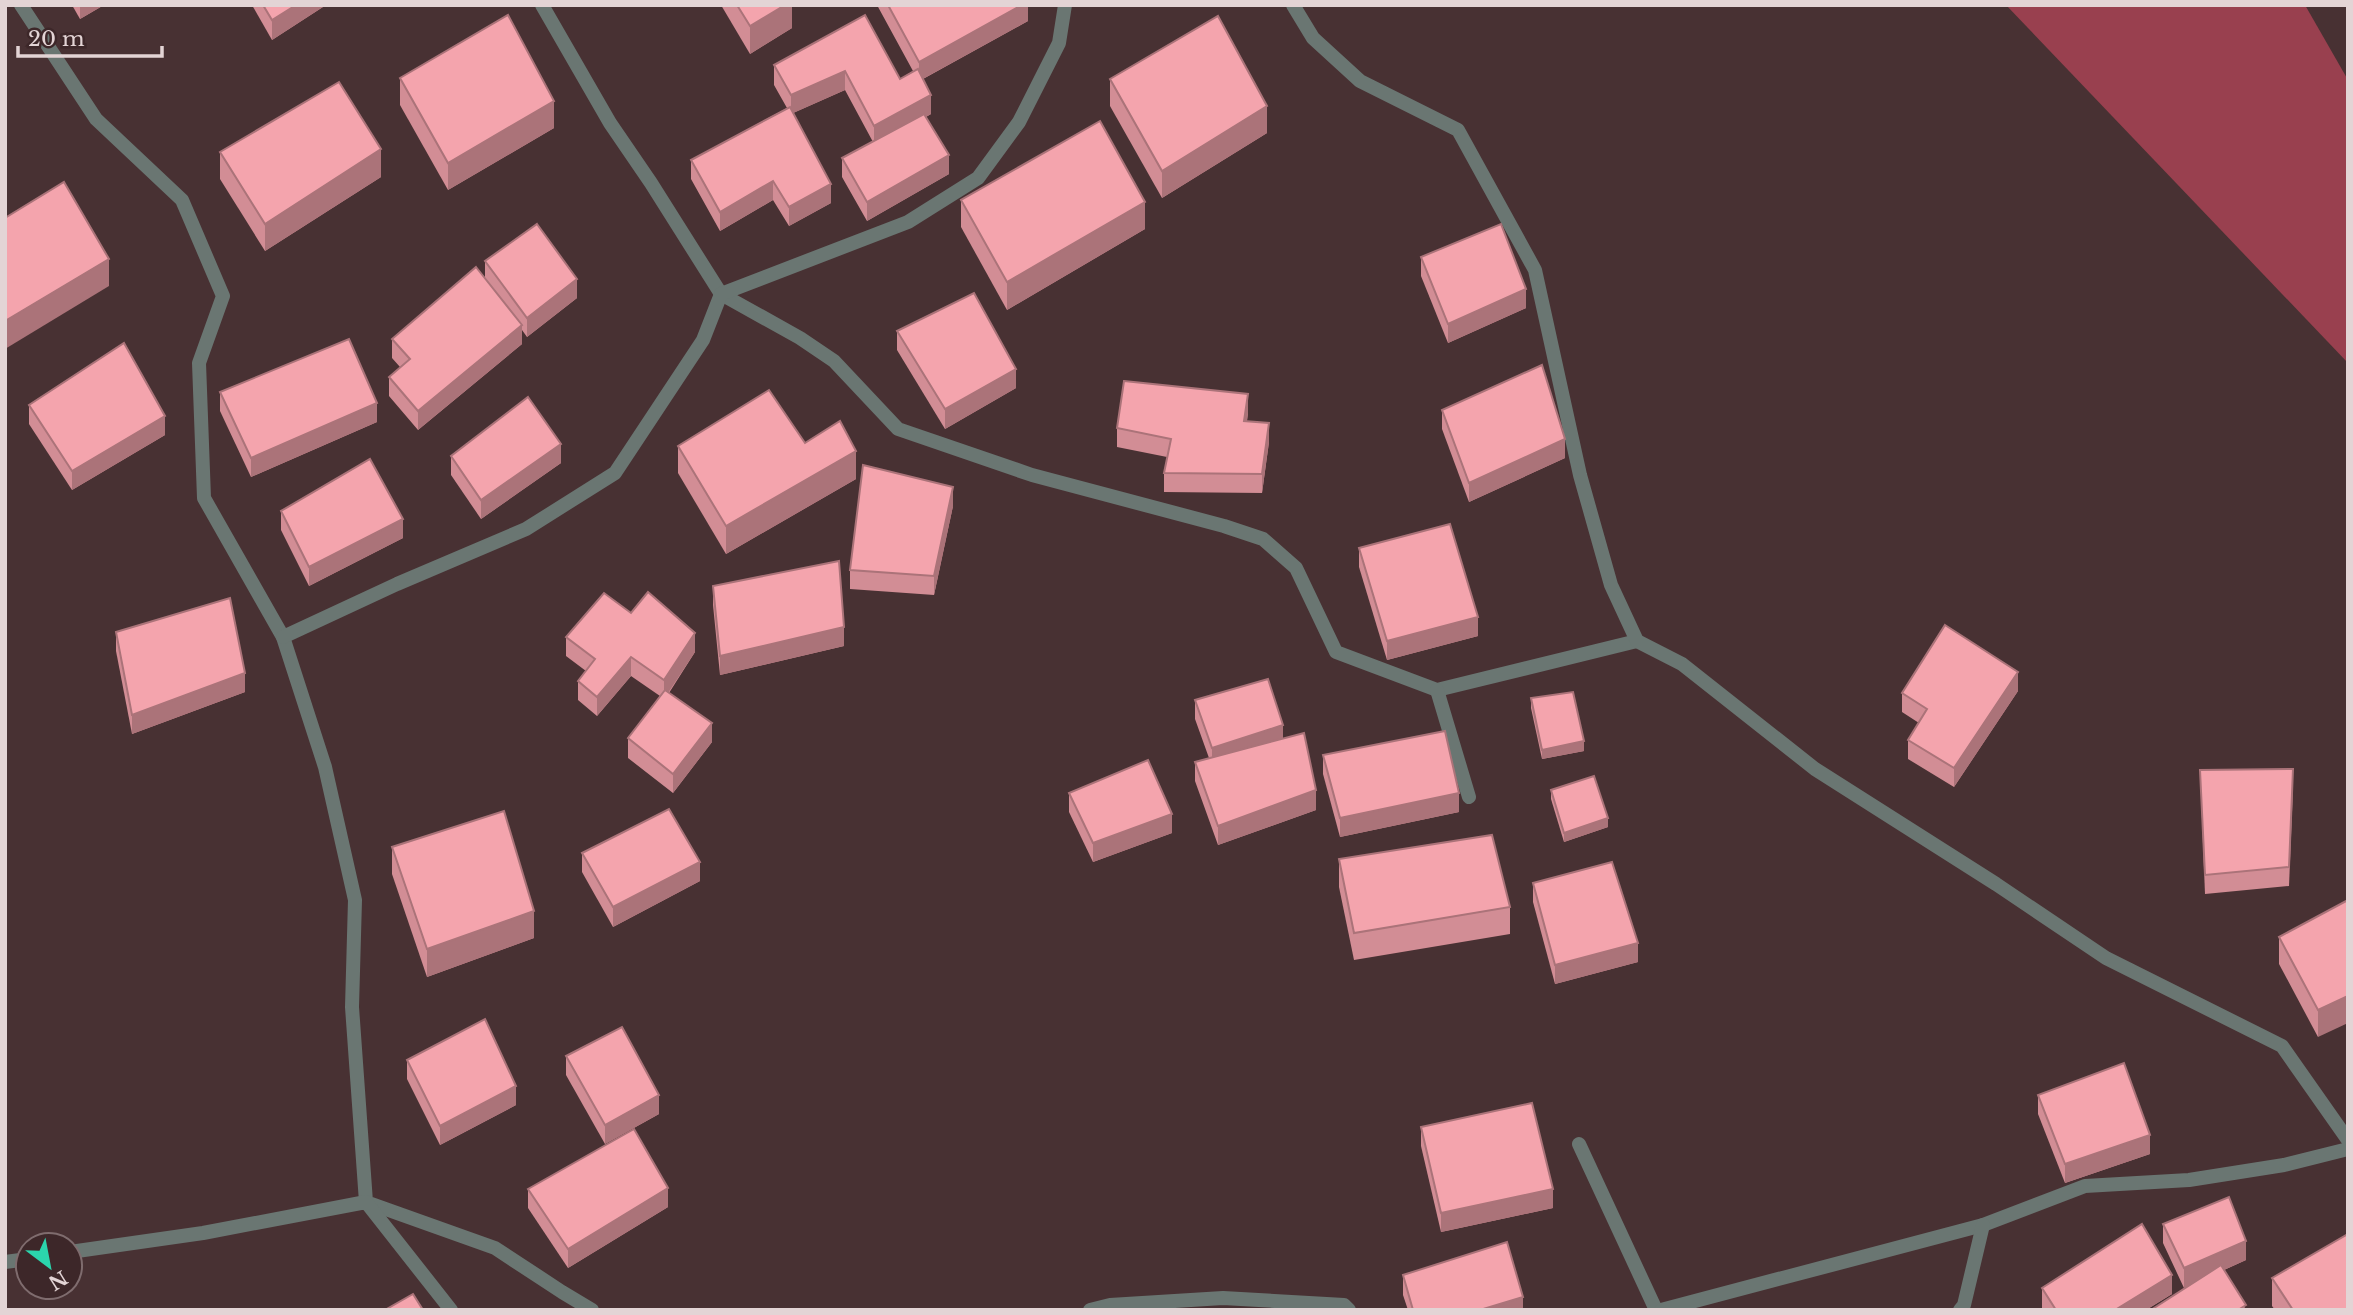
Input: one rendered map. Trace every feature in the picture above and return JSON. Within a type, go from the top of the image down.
[{"type":"street","points":[[21,5],[96,118],[182,200],[223,296],[199,363],[204,498],[283,637],[325,767],[355,901],[352,1007],[366,1202],[451,1310]]},
{"type":"street","points":[[542,5],[610,123],[720,294],[834,360],[898,429],[1032,475],[1224,526],[1263,539],[1296,568],[1336,652],[1437,690],[1637,641]]},
{"type":"street","points":[[283,637],[526,529],[615,473],[703,340],[720,294],[908,222],[978,178],[1019,122],[1054,54],[1059,43],[1065,5]]},
{"type":"street","points":[[1293,5],[1313,38],[1360,81],[1458,130],[1535,270],[1590,512],[1611,585],[1637,641],[1682,664],[1815,769],[1996,884],[2106,958],[2282,1046],[2348,1140]]},
{"type":"street","points":[[1437,690],[1469,797]]},
{"type":"street","points":[[1579,1144],[1658,1310],[1983,1225],[2085,1186],[2189,1180],[2284,1165],[2348,1149]]},
{"type":"street","points":[[84,1250],[202,1233],[366,1202],[495,1248],[592,1310]]},
{"type":"street","points":[[1960,1310],[1964,1305],[1983,1225]]},
{"type":"street","points":[[1090,1310],[1110,1305],[1223,1298],[1344,1305],[1349,1310]]},
{"type":"shaded area","points":[[2006,5],[2305,5],[2348,80],[2348,363]]},
{"type":"building","points":[[263,5],[296,5],[272,20]]},
{"type":"building","points":[[737,5],[785,5],[750,26]]},
{"type":"building","points":[[888,5],[1022,5],[919,62]]},
{"type":"building","points":[[508,15],[554,101],[448,163],[400,78]]},
{"type":"building","points":[[865,15],[900,79],[918,69],[931,95],[874,126],[845,71],[791,95],[774,65]]},
{"type":"building","points":[[1218,16],[1267,106],[1162,171],[1110,79]]},
{"type":"building","points":[[339,82],[381,149],[265,224],[220,152]]},
{"type":"building","points":[[790,107],[831,184],[789,207],[773,181],[720,212],[691,160]]},
{"type":"building","points":[[924,114],[949,155],[867,202],[842,158]]},
{"type":"building","points":[[1100,121],[1145,202],[1007,282],[961,200]]},
{"type":"building","points":[[64,182],[109,259],[5,321],[5,218]]},
{"type":"building","points":[[537,224],[577,279],[527,318],[485,261]]},
{"type":"building","points":[[1501,224],[1526,289],[1448,324],[1421,257]]},
{"type":"building","points":[[476,267],[522,325],[418,411],[389,377],[410,359],[392,339]]},
{"type":"building","points":[[974,293],[1016,369],[945,409],[897,331]]},
{"type":"building","points":[[349,339],[377,403],[251,458],[220,392]]},
{"type":"building","points":[[124,343],[165,416],[72,471],[29,405]]},
{"type":"building","points":[[1542,365],[1565,439],[1469,483],[1442,410]]},
{"type":"building","points":[[1124,381],[1248,394],[1244,421],[1269,423],[1262,474],[1164,473],[1171,439],[1117,428]]},
{"type":"building","points":[[769,390],[805,443],[840,421],[856,451],[726,526],[678,446]]},
{"type":"building","points":[[528,397],[561,444],[481,500],[451,456]]},
{"type":"building","points":[[370,459],[403,519],[309,567],[281,511]]},
{"type":"building","points":[[863,465],[953,487],[934,576],[850,570]]},
{"type":"building","points":[[1450,524],[1478,617],[1387,641],[1359,548]]},
{"type":"building","points":[[839,561],[844,627],[720,656],[713,586]]},
{"type":"building","points":[[648,592],[695,633],[664,680],[631,657],[597,697],[578,681],[595,659],[566,637],[604,593],[631,613]]},
{"type":"building","points":[[230,598],[245,673],[132,715],[116,632]]},
{"type":"building","points":[[1945,625],[2018,672],[1954,768],[1908,740],[1927,709],[1902,693]]},
{"type":"building","points":[[1268,679],[1283,725],[1212,748],[1195,700]]},
{"type":"building","points":[[665,690],[712,723],[673,774],[628,738]]},
{"type":"building","points":[[1573,692],[1584,741],[1542,750],[1531,698]]},
{"type":"building","points":[[1445,731],[1459,793],[1340,818],[1323,755]]},
{"type":"building","points":[[1304,733],[1316,790],[1218,826],[1195,762]]},
{"type":"building","points":[[1148,760],[1172,814],[1093,843],[1069,793]]},
{"type":"building","points":[[2293,769],[2289,867],[2205,875],[2200,770]]},
{"type":"building","points":[[1594,776],[1608,818],[1564,833],[1551,790]]},
{"type":"building","points":[[669,809],[700,862],[613,907],[582,853]]},
{"type":"building","points":[[504,811],[534,911],[427,949],[392,847]]},
{"type":"building","points":[[1492,835],[1510,907],[1354,933],[1339,859]]},
{"type":"building","points":[[1612,862],[1638,943],[1555,965],[1533,883]]},
{"type":"building","points":[[2348,900],[2348,996],[2318,1010],[2279,937]]},
{"type":"building","points":[[485,1019],[516,1086],[440,1126],[407,1060]]},
{"type":"building","points":[[622,1027],[659,1095],[605,1125],[566,1056]]},
{"type":"building","points":[[2124,1063],[2150,1135],[2065,1164],[2038,1095]]},
{"type":"building","points":[[1532,1103],[1553,1189],[1441,1213],[1421,1127]]},
{"type":"building","points":[[634,1129],[668,1188],[568,1249],[528,1189]]},
{"type":"building","points":[[2229,1197],[2246,1241],[2184,1268],[2163,1224]]},
{"type":"building","points":[[2142,1224],[2172,1275],[2115,1310],[2056,1310],[2042,1288]]},
{"type":"building","points":[[2348,1234],[2348,1310],[2293,1310],[2272,1278]]},
{"type":"building","points":[[1507,1242],[1523,1297],[1480,1310],[1413,1310],[1403,1275]]},
{"type":"building","points":[[2221,1265],[2246,1305],[2238,1310],[2151,1310]]},
{"type":"building","points":[[413,1294],[423,1310],[385,1310]]}]
